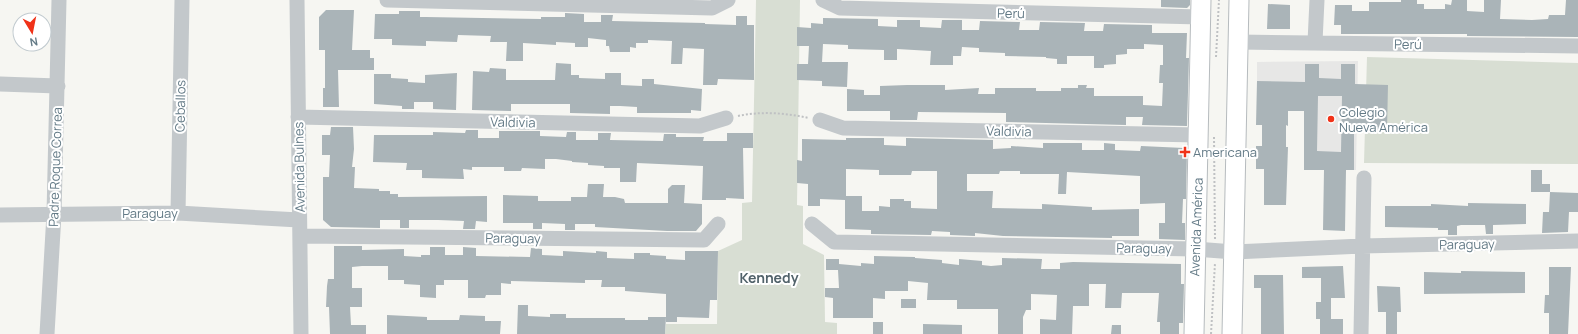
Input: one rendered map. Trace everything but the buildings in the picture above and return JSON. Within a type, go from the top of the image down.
[{"type":"main road","points":[[1232,334],[1239,0]]},
{"type":"main road","name":"Avenida América","points":[[1194,334],[1195,249],[1206,133],[1201,9]]},
{"type":"street","name":"Padre Roque Correa","points":[[47,334],[54,214],[59,0]]},
{"type":"street","name":"Ceballos","points":[[178,213],[182,0]]},
{"type":"street","name":"Avenida Bulnes","points":[[297,0],[301,334]]},
{"type":"street","points":[[387,0],[712,8],[728,0]]},
{"type":"street","name":"Perú","points":[[823,0],[840,8],[1201,9]]},
{"type":"street","points":[[1315,42],[1317,0]]},
{"type":"street","name":"Perú","points":[[1238,42],[1578,46]]},
{"type":"street","points":[[0,84],[58,86]]},
{"type":"street","name":"Valdivia","points":[[298,117],[700,126],[726,118]]},
{"type":"street","name":"Valdivia","points":[[820,120],[843,128],[1206,133]]},
{"type":"street","points":[[1361,334],[1364,178]]},
{"type":"street","name":"Paraguay","points":[[0,215],[178,213],[299,220]]},
{"type":"street","name":"Paraguay","points":[[300,236],[704,240],[718,224]]},
{"type":"street","name":"Paraguay","points":[[812,224],[834,242],[1195,249],[1234,252],[1362,246],[1578,241]]},
{"type":"path","points":[[1215,63],[1219,0]]},
{"type":"path","points":[[726,118],[752,113],[795,115],[820,120]]},
{"type":"path","points":[[1206,133],[1215,250],[1211,334]]},
{"type":"shaded area","points":[[756,0],[800,0],[797,205],[803,206],[803,244],[824,255],[825,322],[837,323],[837,334],[665,334],[666,324],[717,324],[718,251],[742,240],[742,203],[752,202]]},
{"type":"shaded area","points":[[1367,57],[1578,63],[1578,164],[1364,163]]},
{"type":"shaded area","name":"Colegio Nueva América","points":[[1358,61],[1356,170],[1304,170],[1304,83],[1257,81],[1257,62]]},
{"type":"place","name":"Colegio Nueva América","points":[[1331,119]]},
{"type":"place","name":"Americana","points":[[1185,152]]},
{"type":"district","name":"Kennedy","points":[[769,278]]}]
